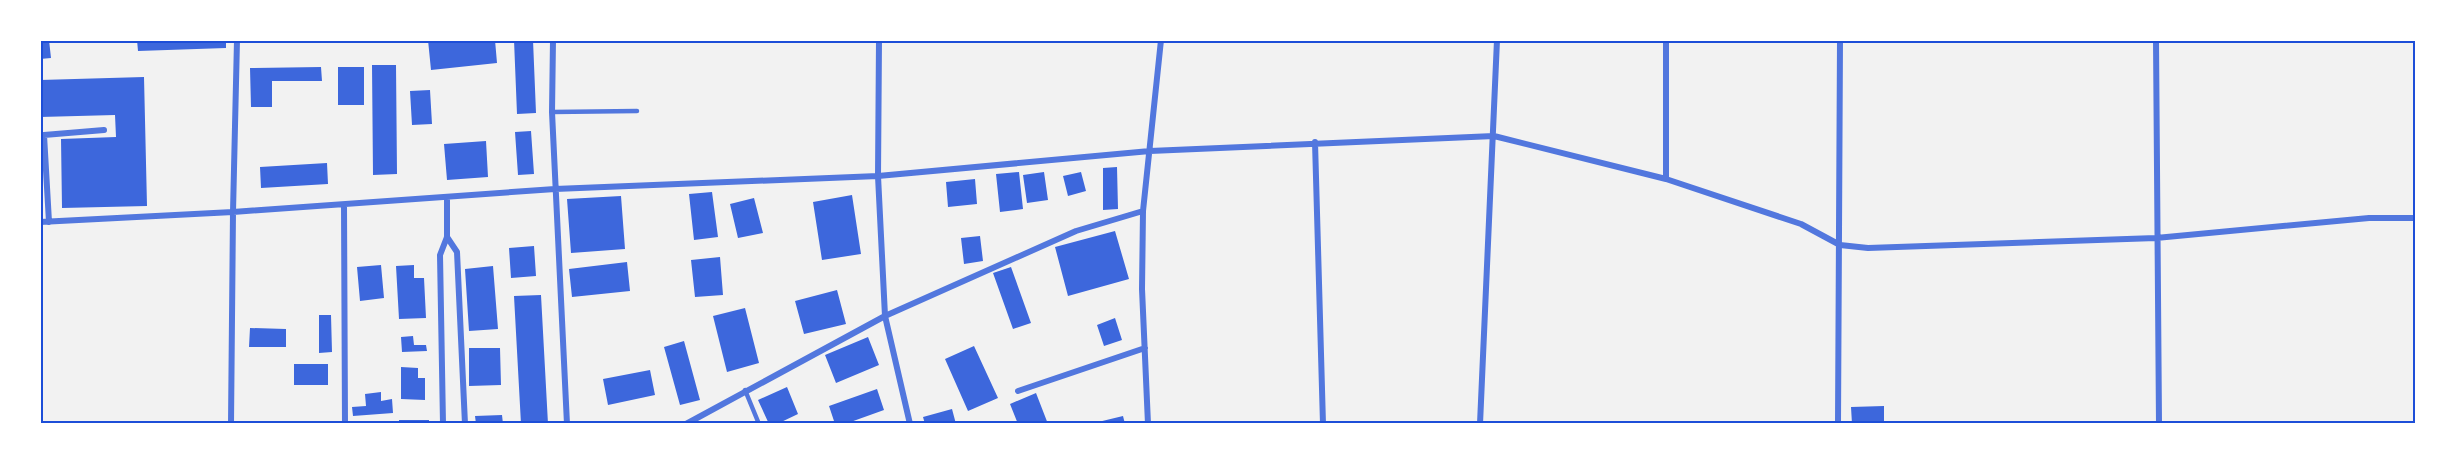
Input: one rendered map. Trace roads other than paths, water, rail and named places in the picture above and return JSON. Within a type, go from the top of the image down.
[{"type":"street","points":[[231,423],[232,212],[237,40]]},
{"type":"street","points":[[553,40],[552,112],[567,423]]},
{"type":"street","points":[[879,40],[878,176],[885,316],[910,423]]},
{"type":"street","points":[[1148,423],[1142,289],[1143,211],[1161,40]]},
{"type":"street","points":[[1480,423],[1497,40]]},
{"type":"street","points":[[1666,40],[1666,179]]},
{"type":"street","points":[[1838,423],[1840,40]]},
{"type":"street","points":[[2156,40],[2158,423]]},
{"type":"street","points":[[49,222],[44,135],[104,130]]},
{"type":"street","points":[[40,222],[344,205],[555,189],[878,176],[1150,151],[1315,142],[1494,136],[1666,179],[1801,224],[1840,245],[1868,248],[2156,238],[2369,218],[2415,218]]},
{"type":"street","points":[[1315,142],[1323,423]]},
{"type":"street","points":[[443,423],[440,255],[447,237],[447,197]]},
{"type":"street","points":[[344,205],[345,423]]},
{"type":"street","points":[[686,423],[885,316],[1076,231],[1143,211]]},
{"type":"street","points":[[447,237],[457,252],[465,423]]},
{"type":"street","points":[[1018,391],[1145,348]]},
{"type":"lane","points":[[552,112],[637,111]]},
{"type":"lane","points":[[745,390],[759,423]]}]
